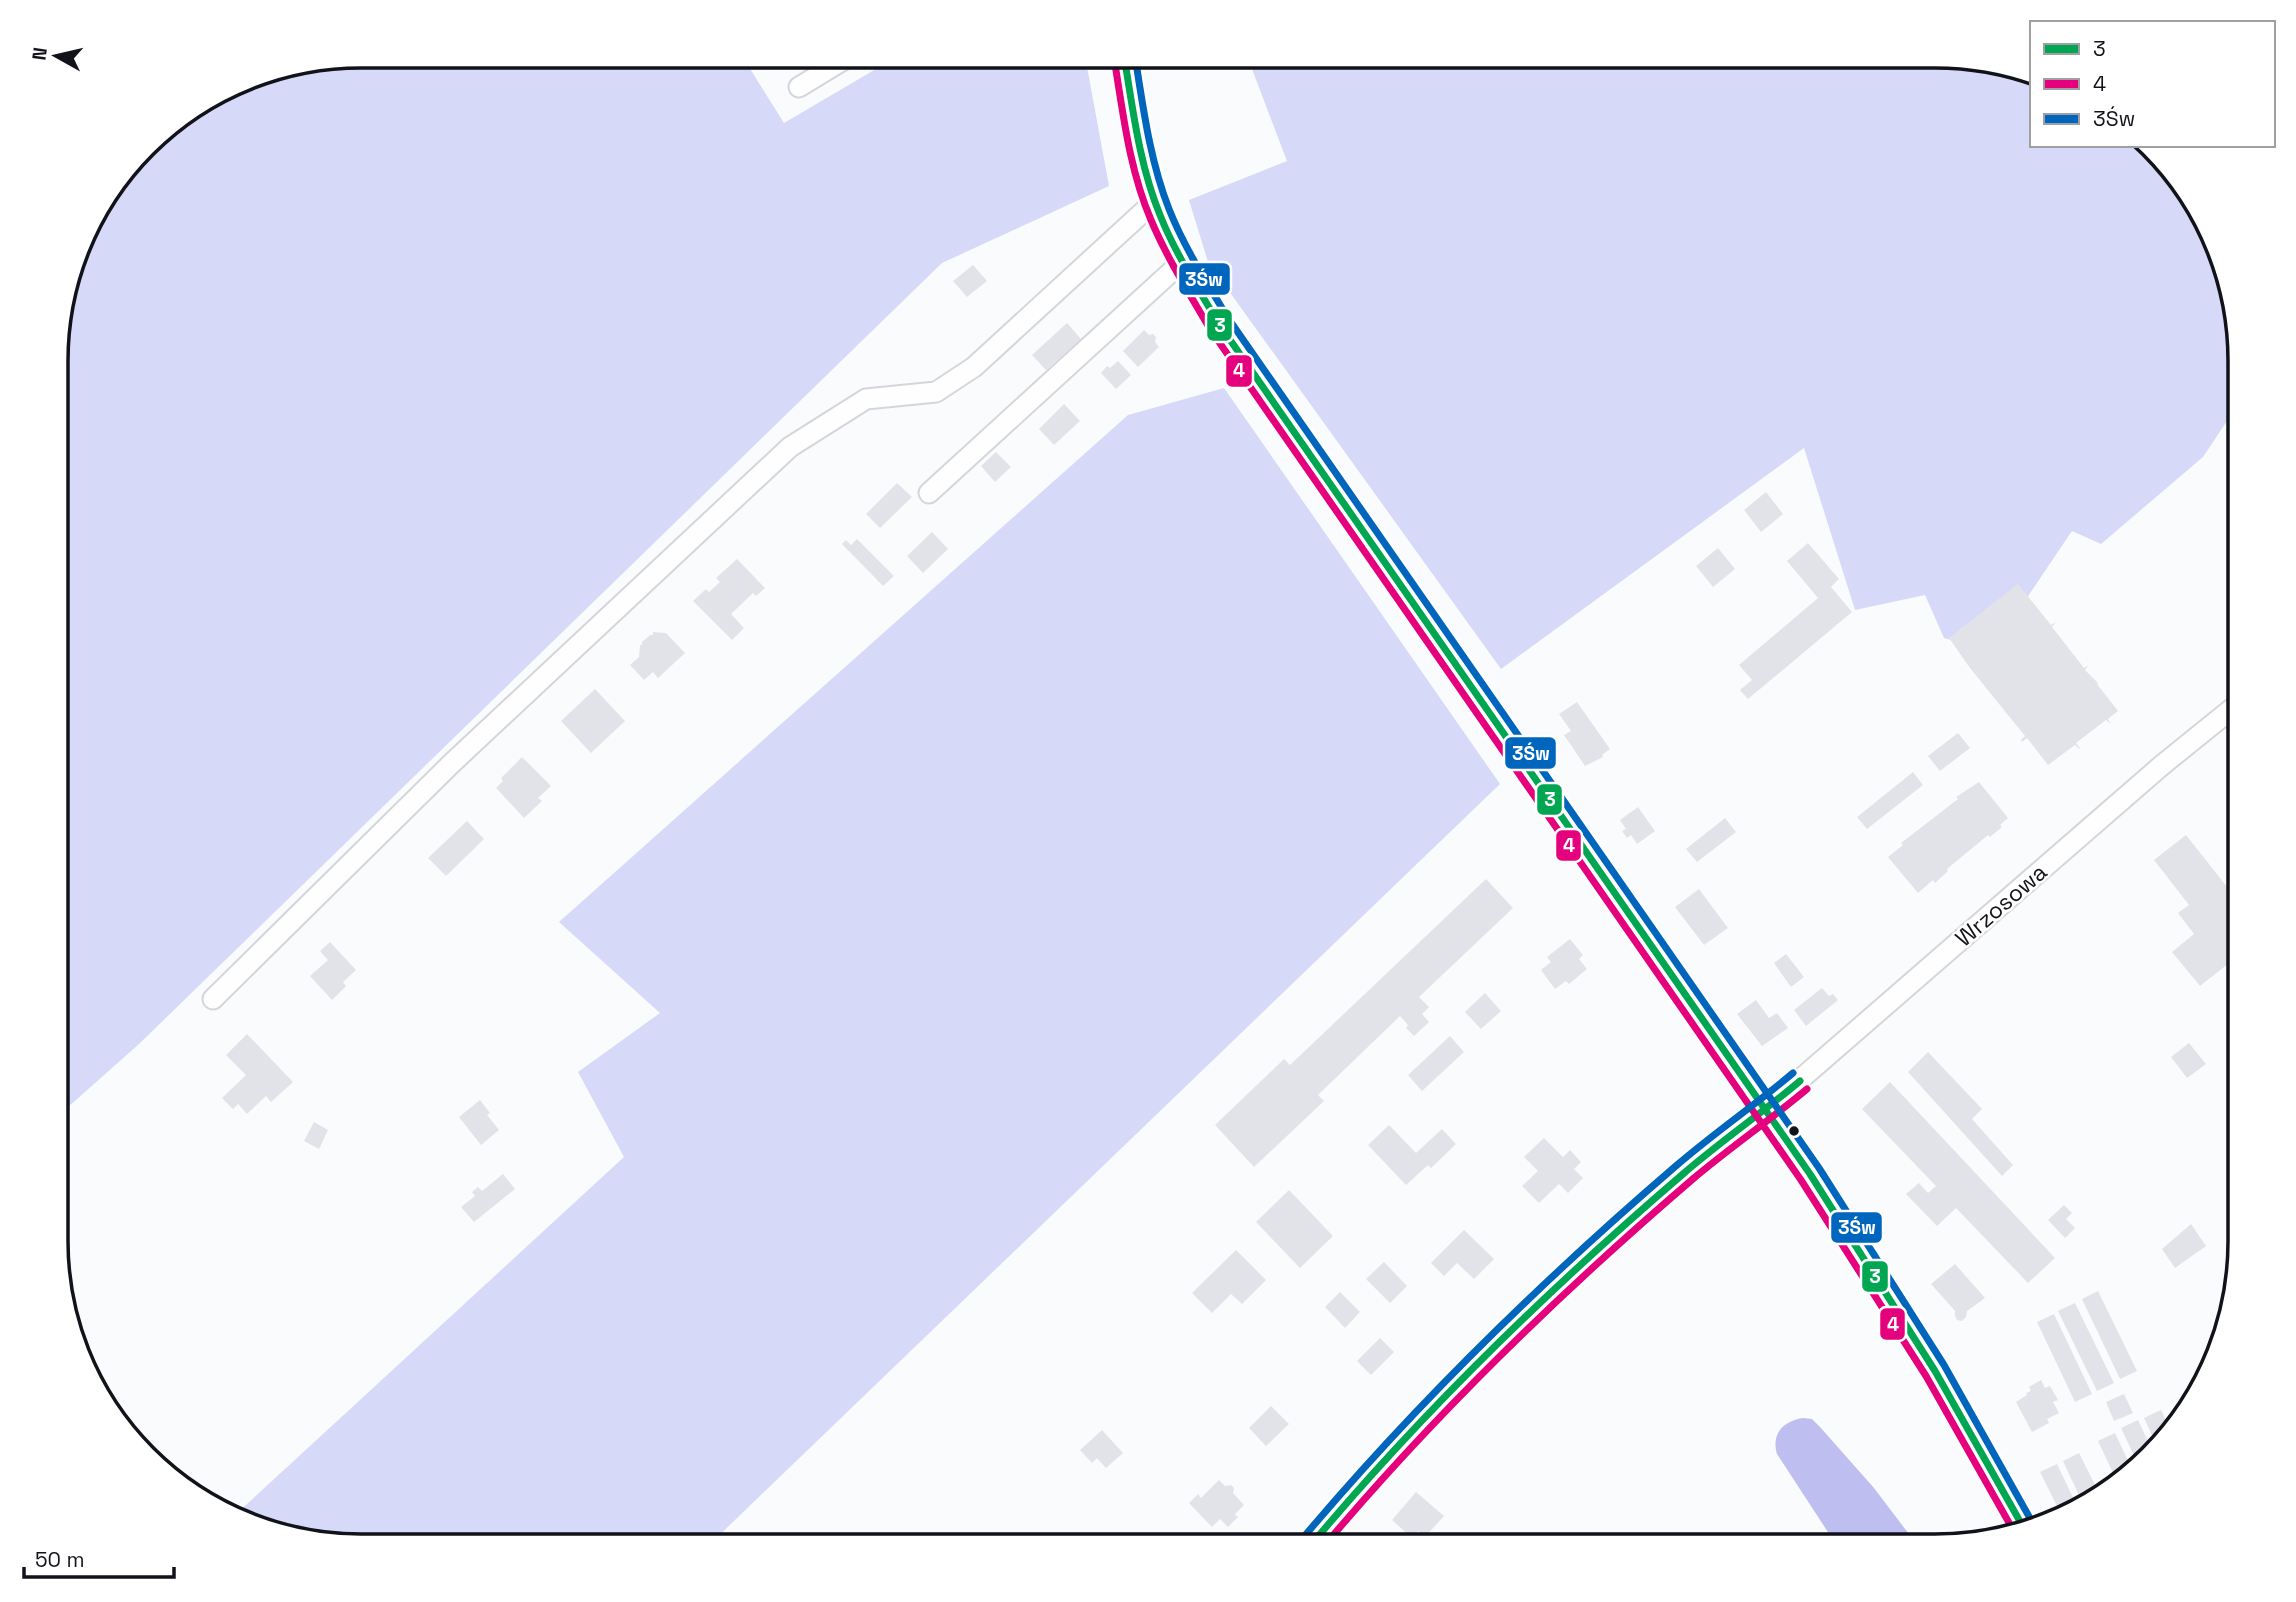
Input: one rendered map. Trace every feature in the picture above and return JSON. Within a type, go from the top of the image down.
[{"type":"street","points":[[799,87],[830,68]]},
{"type":"street","points":[[1126,68],[1140,146],[1155,201],[1183,261],[1219,324],[1810,1174],[1936,1371],[2020,1521]]},
{"type":"street","points":[[213,999],[451,764],[790,447],[866,399],[936,392],[974,367],[1155,201]]},
{"type":"street","points":[[929,493],[1183,261]]},
{"type":"street","name":"Wrzosowa","points":[[1320,1534],[1422,1419],[1623,1227],[1704,1156],[1765,1111],[2161,766],[2228,712]]},
{"type":"shaded area","points":[[750,68],[784,123],[878,68],[1087,68],[1109,186],[942,263],[139,1044],[68,1107],[69,342],[78,285],[98,232],[129,183],[154,154],[183,129],[232,98],[285,78],[342,69]]},
{"type":"shaded area","points":[[1252,68],[1935,68],[2011,78],[2030,84],[2030,147],[2134,147],[2155,168],[2178,199],[2198,232],[2218,285],[2227,342],[2228,420],[2203,457],[2101,544],[2072,531],[1991,651],[1944,638],[1925,595],[1855,610],[1804,448],[1501,669],[1208,262],[1189,200],[1287,161]]},
{"type":"shaded area","points":[[1224,388],[1500,784],[720,1534],[342,1533],[285,1524],[242,1508],[624,1157],[578,1072],[660,1013],[559,922],[1128,415]]},
{"type":"shaded area","points":[[1812,1419],[1820,1427],[1874,1488],[1909,1534],[1829,1534],[1777,1454],[1777,1435],[1784,1425],[1796,1420]]},
{"type":"building","points":[[973,265],[987,281],[967,297],[953,281]]},
{"type":"building","points":[[1067,323],[1081,339],[1046,370],[1032,355]]},
{"type":"building","points":[[1144,330],[1156,337],[1155,342],[1159,347],[1138,367],[1123,351]]},
{"type":"building","points":[[1118,361],[1131,375],[1116,389],[1101,373],[1107,366],[1110,368]]},
{"type":"building","points":[[1064,404],[1080,421],[1054,445],[1039,429]]},
{"type":"building","points":[[996,452],[1011,467],[995,482],[981,466]]},
{"type":"building","points":[[897,483],[912,497],[880,528],[866,514]]},
{"type":"building","points":[[1766,492],[1783,514],[1761,532],[1744,510]]},
{"type":"building","points":[[932,532],[948,549],[923,573],[907,556]]},
{"type":"building","points":[[857,539],[894,576],[883,586],[842,544],[846,540],[851,545]]},
{"type":"building","points":[[1808,543],[1839,579],[1831,587],[1852,612],[1748,699],[1740,690],[1752,680],[1739,665],[1818,598],[1787,561]]},
{"type":"building","points":[[1718,548],[1735,569],[1713,587],[1696,566]]},
{"type":"building","points":[[737,559],[765,588],[756,596],[753,593],[731,614],[744,628],[732,640],[693,601],[706,589],[709,592],[720,582],[716,578]]},
{"type":"building","points":[[2018,584],[2051,625],[2056,622],[2052,627],[2084,668],[2089,665],[2085,670],[2118,711],[2108,719],[2111,724],[2106,720],[2076,743],[2079,749],[2075,745],[2048,765],[2027,738],[2022,742],[2025,736],[1949,638]]},
{"type":"building","points":[[653,632],[666,633],[685,653],[658,678],[653,672],[644,680],[630,665],[639,657],[642,642],[653,635]]},
{"type":"building","points":[[595,689],[625,721],[591,753],[561,721]]},
{"type":"building","points":[[1577,702],[1610,749],[1603,757],[1585,766],[1564,735],[1571,731],[1559,714]]},
{"type":"building","points":[[1958,733],[1970,748],[1940,771],[1928,756]]},
{"type":"building","points":[[522,757],[551,786],[538,798],[542,801],[524,818],[496,788],[503,781],[501,778]]},
{"type":"building","points":[[1913,772],[1923,785],[1867,829],[1857,817]]},
{"type":"building","points":[[1979,782],[2008,818],[2000,825],[2002,827],[1990,837],[1988,835],[1947,869],[1935,883],[1933,880],[1918,893],[1888,857],[1903,845],[1901,843],[1958,799],[1956,797]]},
{"type":"building","points":[[1638,807],[1655,831],[1637,844],[1631,835],[1627,838],[1622,831],[1626,829],[1620,820]]},
{"type":"building","points":[[1725,818],[1736,832],[1697,862],[1686,849]]},
{"type":"building","points":[[467,821],[484,839],[446,876],[428,858]]},
{"type":"building","points":[[2186,835],[2228,888],[2228,964],[2200,986],[2172,952],[2194,934],[2178,913],[2189,905],[2154,860]]},
{"type":"building","points":[[1486,879],[1513,908],[1419,997],[1429,1007],[1422,1014],[1429,1022],[1414,1036],[1400,1016],[1318,1095],[1324,1101],[1254,1167],[1215,1125],[1284,1059],[1290,1065]]},
{"type":"building","points":[[1699,889],[1728,928],[1704,945],[1675,907]]},
{"type":"building","points":[[1570,939],[1583,955],[1579,959],[1587,969],[1569,984],[1566,981],[1555,989],[1541,970],[1551,962],[1547,957]]},
{"type":"building","points":[[330,942],[356,970],[343,982],[346,986],[332,1000],[310,976],[328,960],[320,951]]},
{"type":"building","points":[[1786,954],[1804,977],[1791,987],[1774,963]]},
{"type":"building","points":[[1822,988],[1829,996],[1833,994],[1838,1000],[1806,1026],[1794,1010]]},
{"type":"building","points":[[1485,993],[1501,1011],[1481,1029],[1465,1012]]},
{"type":"building","points":[[1756,1000],[1769,1018],[1777,1013],[1788,1028],[1762,1046],[1737,1014]]},
{"type":"building","points":[[247,1034],[293,1082],[271,1102],[266,1096],[247,1114],[238,1104],[233,1109],[222,1098],[246,1075],[226,1055]]},
{"type":"building","points":[[1450,1036],[1464,1052],[1422,1091],[1408,1075]]},
{"type":"building","points":[[2189,1043],[2206,1064],[2187,1078],[2171,1057]]},
{"type":"building","points":[[1928,1052],[1982,1109],[1972,1119],[2013,1165],[2002,1176],[1908,1072]]},
{"type":"building","points":[[1890,1082],[2055,1258],[2028,1283],[1956,1208],[1937,1226],[1906,1194],[1919,1183],[1928,1193],[1936,1186],[1862,1109]]},
{"type":"building","points":[[480,1100],[490,1113],[487,1115],[499,1130],[481,1145],[459,1117]]},
{"type":"building","points":[[314,1122],[328,1130],[319,1149],[304,1141]]},
{"type":"building","points":[[1389,1125],[1416,1153],[1442,1129],[1456,1144],[1431,1168],[1428,1165],[1406,1185],[1368,1145]]},
{"type":"building","points":[[1544,1138],[1563,1157],[1570,1150],[1581,1162],[1574,1169],[1583,1178],[1568,1193],[1559,1184],[1539,1203],[1522,1186],[1538,1171],[1524,1157]]},
{"type":"building","points":[[503,1174],[515,1189],[474,1222],[461,1207],[475,1196],[472,1192],[478,1187],[482,1191]]},
{"type":"building","points":[[1289,1190],[1333,1236],[1300,1268],[1256,1222]]},
{"type":"building","points":[[2064,1205],[2072,1213],[2066,1219],[2075,1228],[2065,1238],[2048,1220]]},
{"type":"building","points":[[2191,1224],[2206,1246],[2175,1268],[2162,1249]]},
{"type":"building","points":[[1464,1230],[1494,1259],[1474,1279],[1457,1263],[1444,1276],[1431,1263]]},
{"type":"building","points":[[1236,1250],[1266,1280],[1242,1304],[1231,1294],[1212,1313],[1192,1293]]},
{"type":"building","points":[[1384,1262],[1407,1286],[1390,1303],[1366,1279]]},
{"type":"building","points":[[1955,1264],[1985,1298],[1967,1311],[1962,1321],[1957,1320],[1955,1311],[1931,1284]]},
{"type":"building","points":[[2098,1291],[2137,1371],[2120,1379],[2082,1299]]},
{"type":"building","points":[[1340,1292],[1360,1312],[1345,1328],[1325,1307]]},
{"type":"building","points":[[2075,1303],[2114,1383],[2097,1391],[2058,1311]]},
{"type":"building","points":[[2054,1314],[2092,1394],[2075,1402],[2037,1322]]},
{"type":"building","points":[[1380,1338],[1394,1352],[1371,1375],[1357,1361]]},
{"type":"building","points":[[2041,1380],[2045,1388],[2050,1386],[2058,1400],[2053,1402],[2059,1413],[2047,1419],[2049,1423],[2032,1432],[2016,1402],[2031,1391],[2029,1387]]},
{"type":"building","points":[[2124,1394],[2133,1413],[2114,1421],[2106,1402]]},
{"type":"building","points":[[1271,1406],[1289,1424],[1266,1446],[1249,1428]]},
{"type":"building","points":[[2161,1410],[2166,1420],[2153,1437],[2144,1418]]},
{"type":"building","points":[[2138,1420],[2148,1442],[2134,1456],[2121,1428]]},
{"type":"building","points":[[1102,1430],[1123,1453],[1106,1468],[1097,1458],[1092,1463],[1080,1450]]},
{"type":"building","points":[[2115,1433],[2128,1461],[2113,1473],[2098,1441]]},
{"type":"building","points":[[2079,1453],[2095,1485],[2079,1495],[2063,1461]]},
{"type":"building","points":[[2057,1464],[2073,1498],[2057,1507],[2040,1472]]},
{"type":"building","points":[[1219,1480],[1225,1486],[1231,1485],[1234,1488],[1233,1493],[1244,1505],[1235,1514],[1238,1517],[1228,1527],[1220,1519],[1212,1527],[1189,1503],[1198,1494],[1201,1498]]},
{"type":"building","points":[[1416,1492],[1444,1516],[1428,1534],[1418,1531],[1415,1534],[1408,1534],[1392,1520]]},
{"type":"transit line","name":"4","points":[[1116,68],[1128,140],[1143,201],[1164,248],[1210,329],[1801,1180],[1926,1376],[2010,1524]]},
{"type":"transit line","name":"3","points":[[1126,68],[1138,136],[1153,196],[1173,243],[1219,324],[1810,1174],[1935,1371],[2020,1521]]},
{"type":"transit line","name":"3Św","points":[[1137,68],[1148,134],[1162,191],[1196,265],[1228,318],[1819,1168],[1944,1365],[2030,1518]]},
{"type":"transit line","name":"3Św","points":[[1306,1534],[1435,1392],[1530,1298],[1677,1165],[1793,1073]]},
{"type":"transit line","name":"3","points":[[1320,1534],[1397,1447],[1536,1306],[1683,1174],[1800,1081]]},
{"type":"transit line","name":"4","points":[[1335,1534],[1410,1448],[1548,1309],[1694,1178],[1807,1089]]}]
